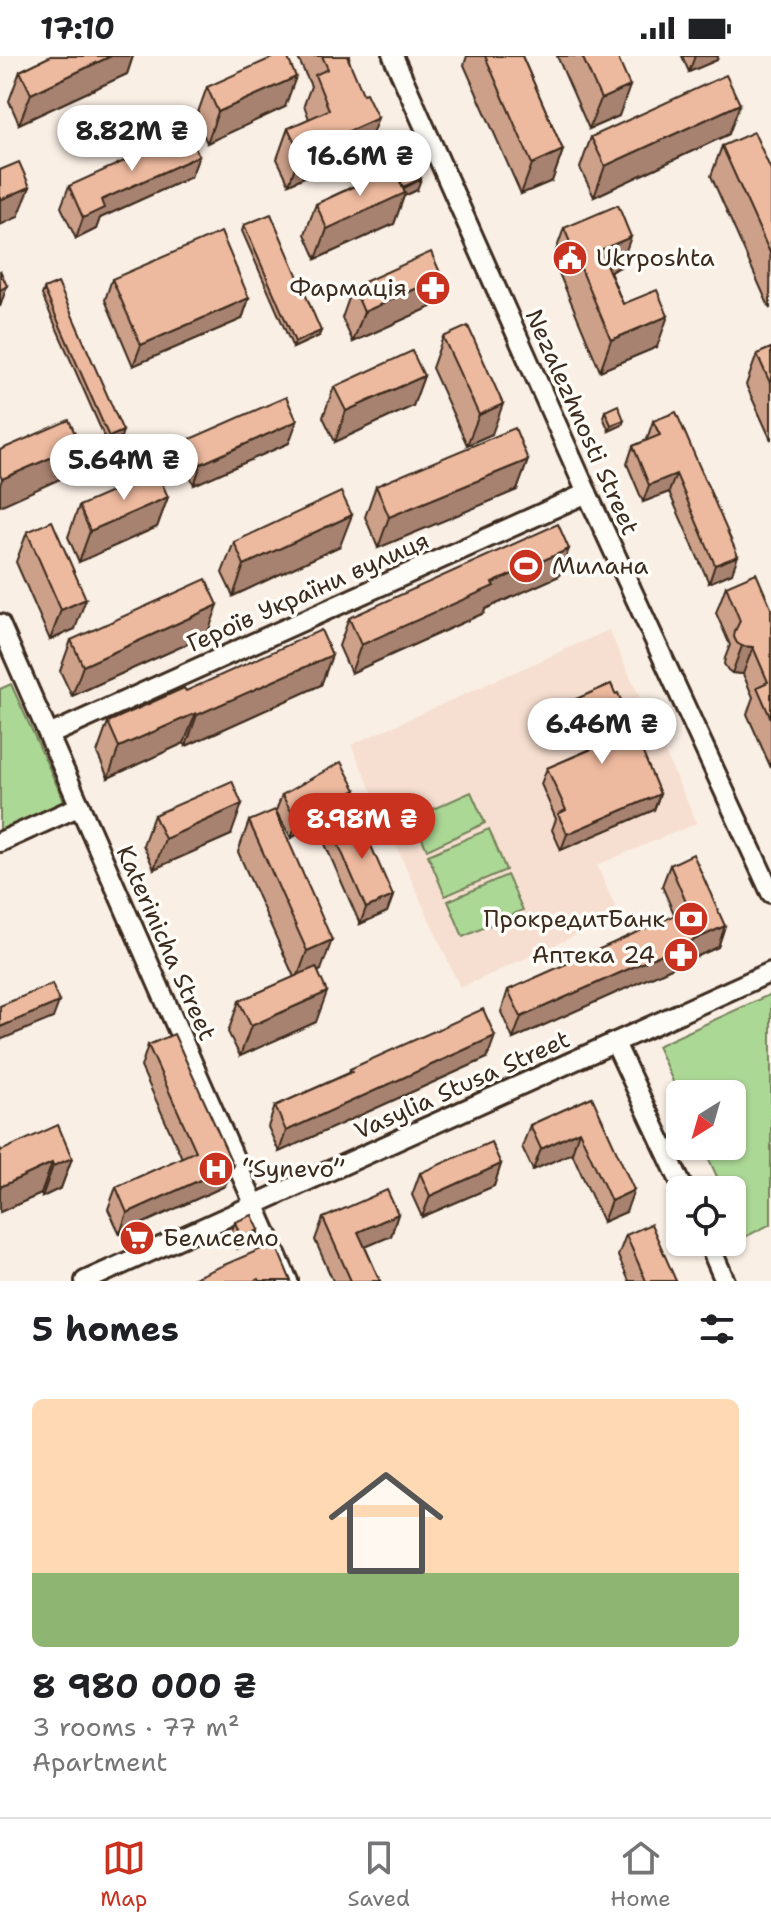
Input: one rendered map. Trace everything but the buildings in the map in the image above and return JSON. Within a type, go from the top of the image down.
[{"type":"street","name":"Nezalezhnosti Street","points":[[393,56],[587,493],[771,893]]},
{"type":"street","name":"Героїв України вулиця","points":[[49,735],[587,493]]},
{"type":"street","name":"Katerinicha Street","points":[[0,624],[8,666],[49,735],[288,1281]]},
{"type":"street","points":[[0,842],[80,806]]},
{"type":"street","name":"Vasylia Stusa Street","points":[[85,1281],[771,972]]},
{"type":"street","points":[[615,1043],[677,1176]]},
{"type":"street","points":[[714,1256],[725,1281]]},
{"type":"shaded area","points":[[609,630],[697,823],[597,865],[619,916],[460,988],[351,745]]},
{"type":"green space","points":[[11,684],[64,801],[0,832],[0,689]]},
{"type":"green space","points":[[471,792],[485,823],[427,850],[413,818]]},
{"type":"green space","points":[[489,829],[506,870],[445,896],[428,855]]},
{"type":"green space","points":[[507,875],[523,910],[463,937],[448,901]]},
{"type":"green space","points":[[771,994],[771,1224],[746,1236],[746,1176],[717,1176],[709,1160],[746,1160],[746,1080],[672,1080],[657,1046]]},
{"type":"place","name":"Ukrposhta","points":[[570,258]]},
{"type":"place","name":"Фармація","points":[[433,288]]},
{"type":"place","name":"Милана","points":[[526,566]]},
{"type":"place","name":"ПрокредитБанк","points":[[691,919]]},
{"type":"place","name":"Аптека 24","points":[[681,955]]},
{"type":"place","name":"“Synevo”","points":[[216,1169]]},
{"type":"place","name":"Белисемо","points":[[137,1238]]}]
